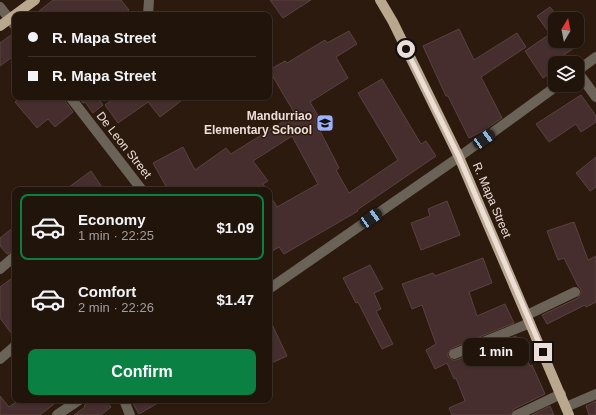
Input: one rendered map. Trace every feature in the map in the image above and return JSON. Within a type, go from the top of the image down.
[{"type":"main road","points":[[22,12],[34,0]]},
{"type":"main road","name":"R. Mapa Street","points":[[380,0],[393,22],[459,157],[568,411]]},
{"type":"main road","points":[[0,26],[12,22]]},
{"type":"street","points":[[148,12],[149,0]]},
{"type":"street","points":[[0,7],[12,22]]},
{"type":"street","points":[[584,66],[596,57]]},
{"type":"street","points":[[584,81],[596,97]]},
{"type":"street","points":[[272,287],[459,157],[548,92]]},
{"type":"street","name":"De Leon Street","points":[[72,100],[140,187]]},
{"type":"street","points":[[0,269],[12,259]]},
{"type":"street","points":[[454,354],[529,319],[575,292]]},
{"type":"street","points":[[0,359],[12,349]]},
{"type":"street","points":[[517,415],[561,394]]},
{"type":"street","points":[[568,411],[596,394]]},
{"type":"street","points":[[58,415],[75,403]]},
{"type":"street","points":[[125,403],[130,415]]},
{"type":"building","points":[[53,0],[121,0],[129,10],[126,12],[38,12]]},
{"type":"building","points":[[270,0],[311,0],[283,18]]},
{"type":"building","points":[[550,7],[554,12],[548,12],[548,31],[537,16]]},
{"type":"building","points":[[459,29],[474,60],[517,33],[526,47],[481,77],[502,118],[483,131],[469,138],[448,96],[446,96],[423,46]]},
{"type":"building","points":[[349,31],[357,44],[336,57],[348,78],[310,102],[320,119],[315,121],[339,168],[336,170],[349,193],[398,160],[358,93],[382,79],[421,144],[426,141],[436,156],[357,210],[358,211],[284,254],[279,247],[272,251],[272,199],[277,207],[318,184],[292,136],[253,161],[268,181],[263,184],[265,187],[166,187],[153,163],[183,147],[195,170],[226,148],[231,154],[295,114],[272,75],[272,68],[285,61],[287,63],[325,40],[327,43]]},
{"type":"building","points":[[12,34],[12,57],[0,66],[0,43]]},
{"type":"building","points":[[548,35],[548,48],[574,48],[565,56],[548,56],[548,75],[543,78],[525,51]]},
{"type":"building","points":[[581,95],[596,116],[596,122],[581,132],[576,124],[549,142],[536,124]]},
{"type":"building","points":[[17,100],[65,100],[73,112],[55,127],[48,119],[37,128],[15,102]]},
{"type":"building","points":[[80,100],[99,100],[103,105],[93,113],[85,102],[83,103]]},
{"type":"building","points":[[112,100],[182,100],[160,117],[148,102],[118,123],[105,105]]},
{"type":"building","points":[[596,157],[596,187],[590,191],[576,173]]},
{"type":"building","points":[[91,171],[102,187],[69,187]]},
{"type":"building","points":[[447,201],[460,235],[421,250],[411,223],[430,216],[428,209]]},
{"type":"building","points":[[574,222],[588,260],[596,256],[596,302],[586,307],[585,305],[547,324],[542,315],[578,298],[581,293],[581,289],[564,258],[558,260],[547,231]]},
{"type":"building","points":[[12,228],[12,252],[7,254],[0,246],[0,238]]},
{"type":"building","points":[[483,258],[492,283],[469,292],[477,316],[505,304],[514,323],[452,348],[448,353],[448,357],[456,360],[516,336],[530,366],[532,365],[545,394],[514,409],[511,415],[452,415],[449,408],[465,401],[456,378],[454,379],[447,363],[435,369],[426,350],[436,344],[422,305],[412,309],[402,284],[433,273],[435,276]]},
{"type":"building","points":[[370,265],[383,289],[374,293],[381,309],[376,311],[393,344],[382,349],[358,302],[356,303],[343,278]]},
{"type":"building","points":[[12,278],[12,334],[0,318],[0,287]]},
{"type":"building","points":[[272,324],[287,356],[272,363]]},
{"type":"building","points":[[0,396],[9,407],[15,403],[55,403],[40,415],[0,415]]},
{"type":"building","points":[[596,401],[596,415],[589,415],[586,406]]},
{"type":"building","points":[[88,403],[108,403],[111,407],[101,415],[74,415],[85,407],[84,406]]},
{"type":"building","points":[[133,403],[158,403],[139,414]]},
{"type":"building","points":[[550,406],[554,415],[532,415]]},
{"type":"place","name":"Mandurriao Elementary School","points":[[325,123]]},
{"type":"route","points":[[406,49],[459,157],[543,352]]}]
